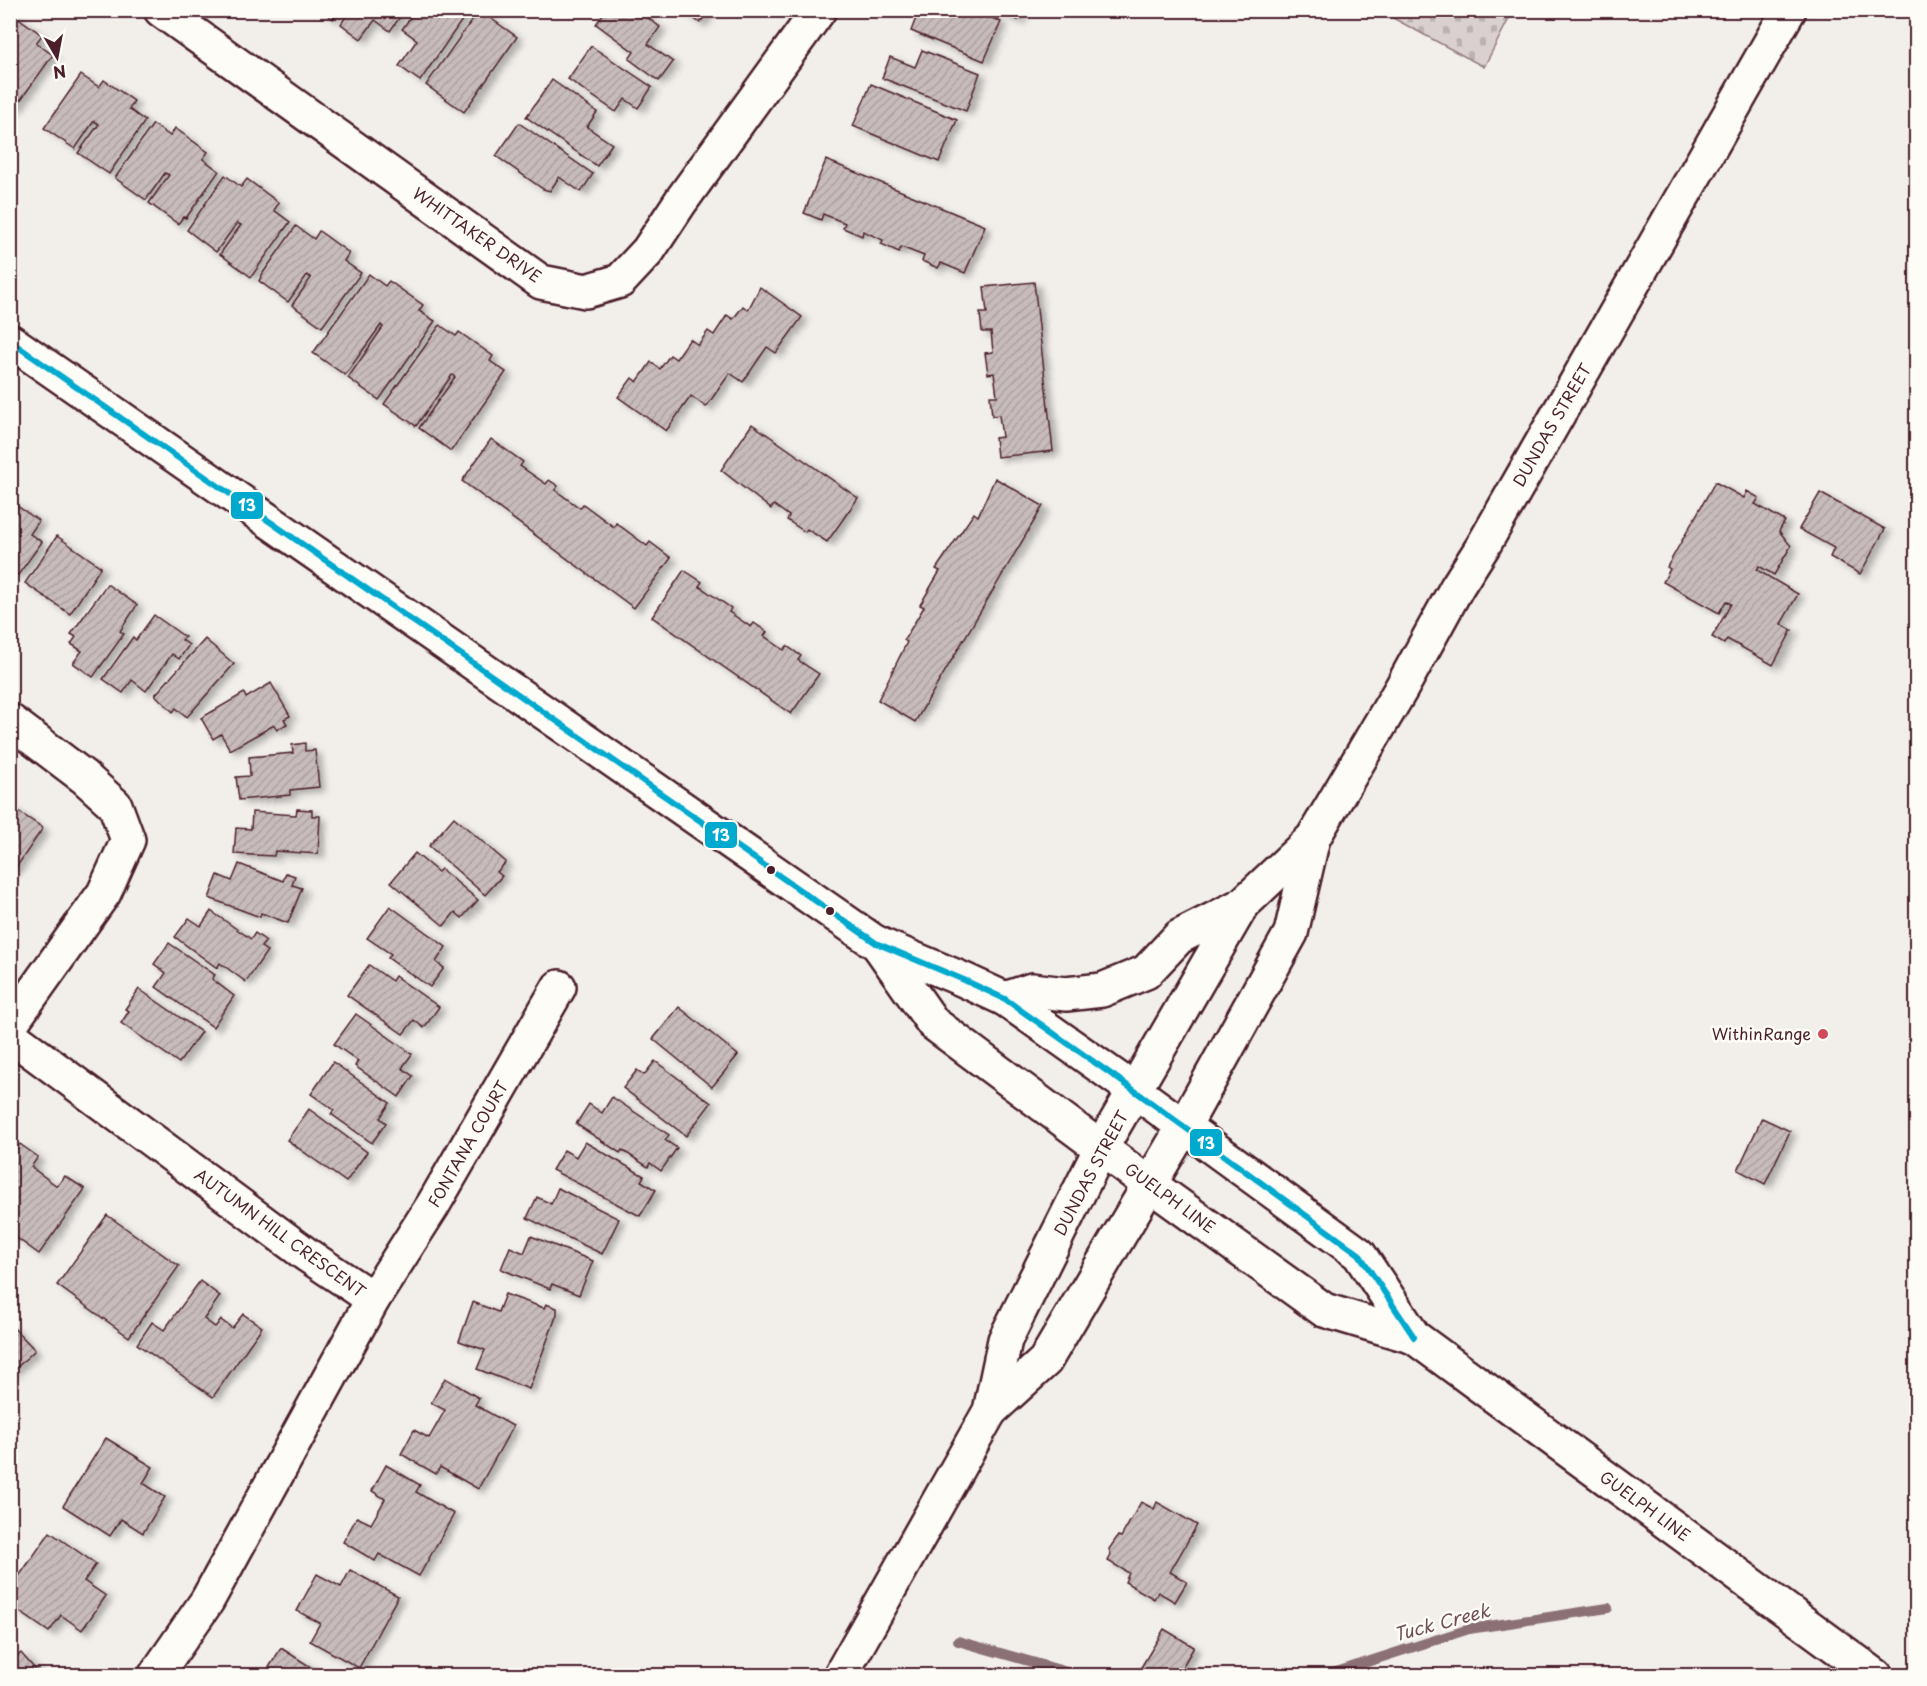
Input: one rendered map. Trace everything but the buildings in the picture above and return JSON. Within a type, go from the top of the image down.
[{"type":"main road","name":"WHITTAKER DRIVE","points":[[161,10],[541,282],[586,291],[620,281],[648,251],[681,201],[819,10]]},
{"type":"main road","name":"DUNDAS STREET","points":[[840,1676],[990,1411],[1005,1340],[1101,1148],[1242,905],[1313,838],[1401,689],[1457,587],[1489,537],[1789,10]]},
{"type":"main road","name":"GUELPH LINE","points":[[10,341],[876,943],[1005,999],[1135,1091],[1359,1254],[1414,1337]]},
{"type":"main road","points":[[10,721],[84,777],[115,805],[128,840],[104,893],[10,1025]]},
{"type":"main road","name":"DUNDAS STREET","points":[[990,1411],[1045,1361],[1184,1126],[1292,933],[1313,838]]},
{"type":"main road","points":[[1005,999],[1032,990],[1066,994],[1102,990],[1146,972],[1179,937],[1242,905]]},
{"type":"main road","name":"GUELPH LINE","points":[[876,943],[933,1023],[1149,1184],[1324,1310],[1414,1337],[1876,1676]]},
{"type":"main road","name":"FONTANA COURT","points":[[373,1299],[433,1205],[560,987]]},
{"type":"main road","name":"AUTUMN HILL CRESCENT","points":[[10,1035],[307,1255],[373,1299],[207,1601],[155,1676]]},
{"type":"green space","points":[[1380,11],[1513,11],[1484,67]]},
{"type":"waterway","name":"Tuck Creek","points":[[1324,1676],[1469,1629],[1608,1608]]},
{"type":"waterway","name":"Tuck Creek","points":[[958,1641],[1081,1676]]},
{"type":"transit line","name":"13","points":[[10,341],[876,943],[1005,999],[1135,1091],[1359,1254],[1414,1337]]},
{"type":"place","name":"WithinRange","points":[[1823,1034]]}]
